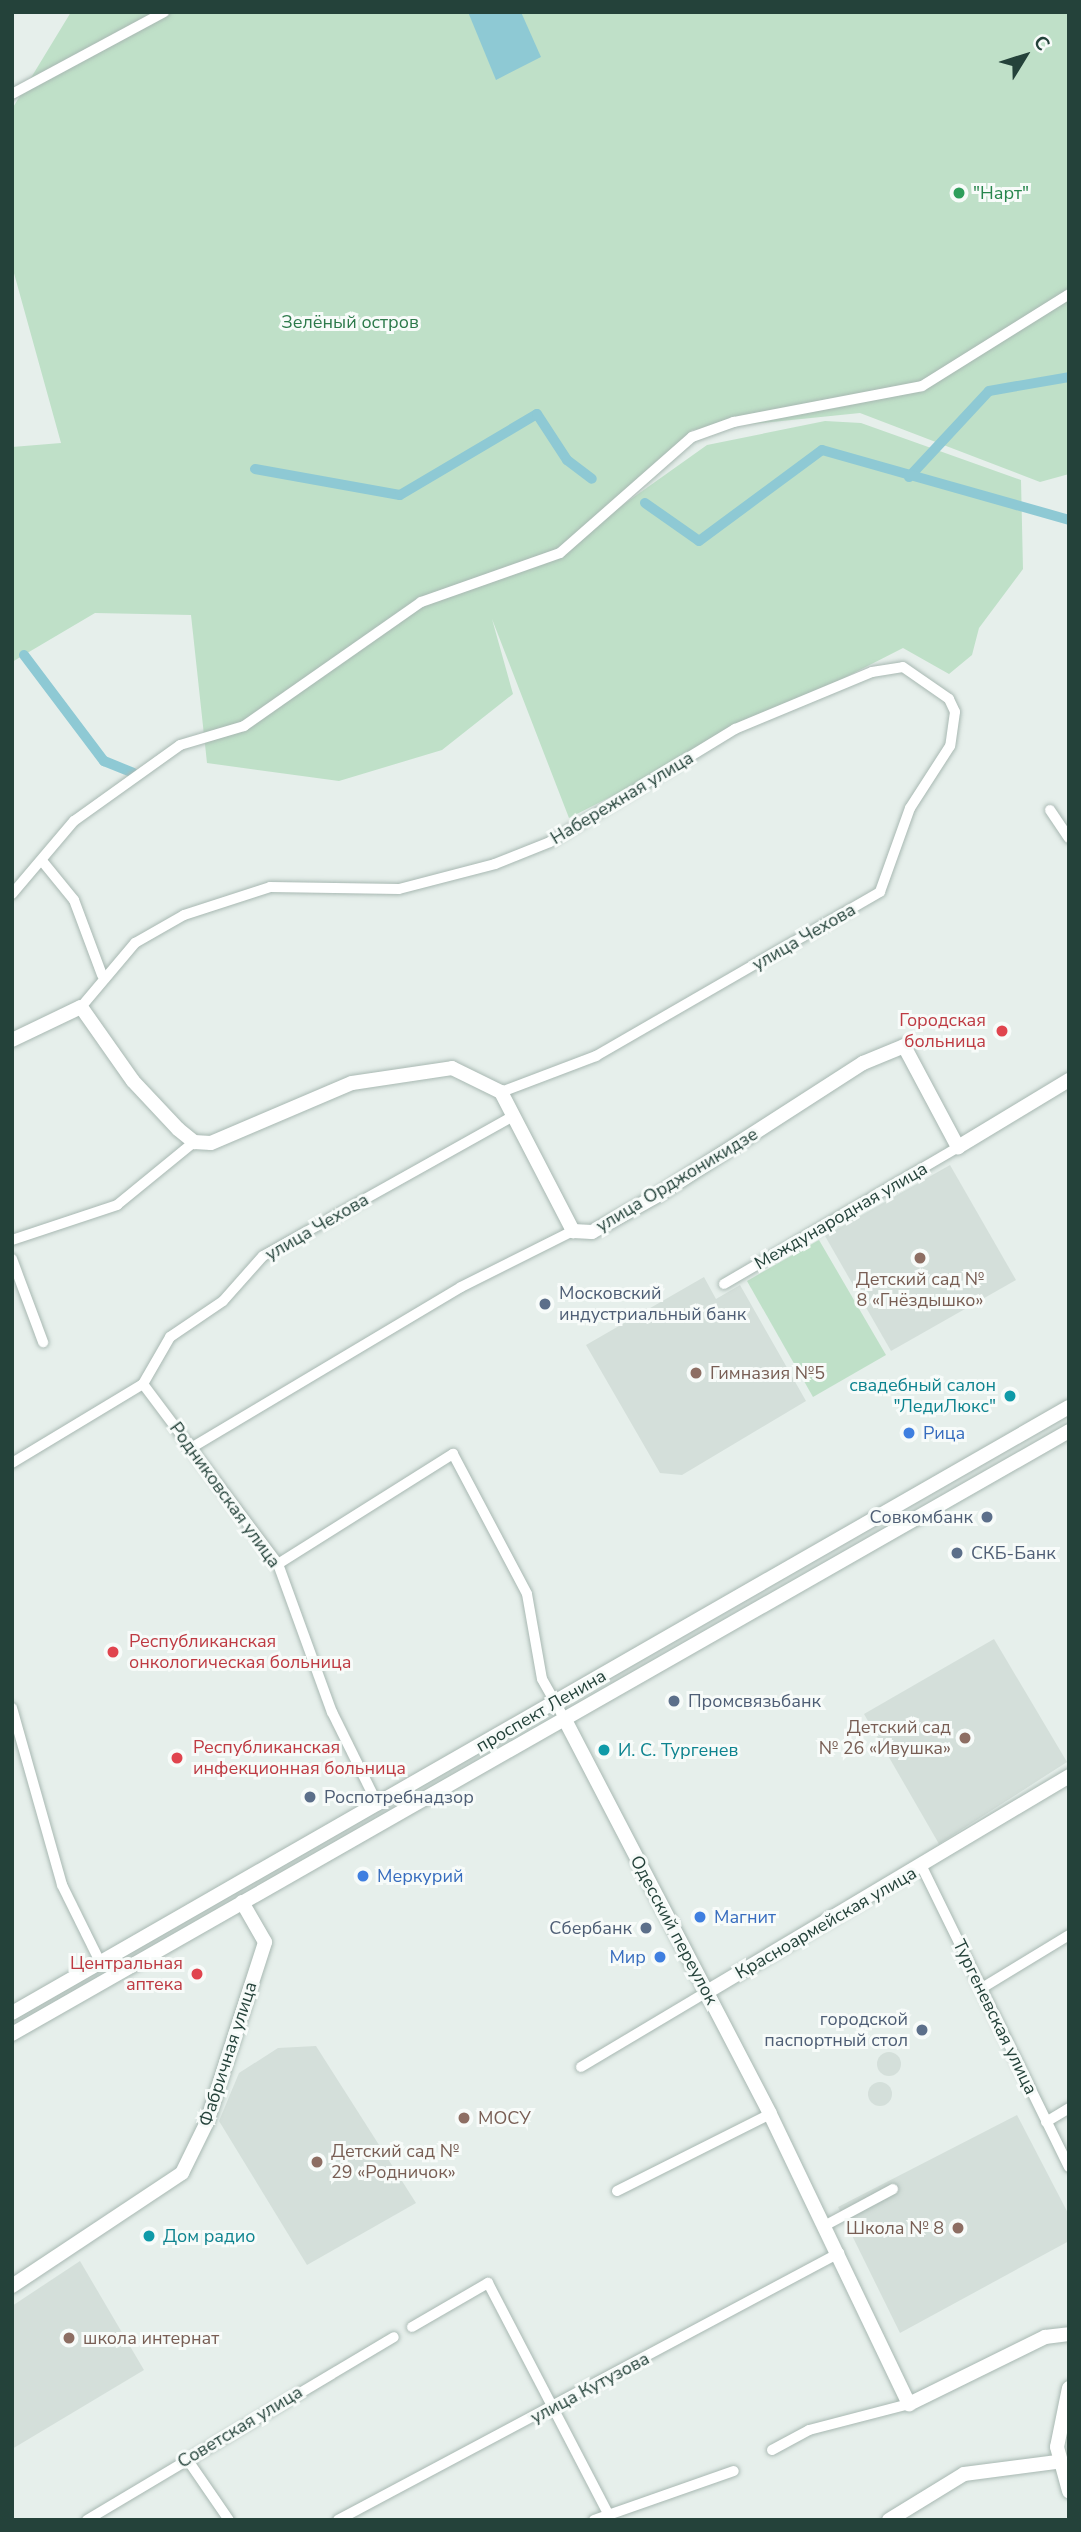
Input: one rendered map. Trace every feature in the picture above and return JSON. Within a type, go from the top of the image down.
[{"type":"street","points":[[12,94],[164,12]]},
{"type":"street","points":[[12,894],[43,862],[74,821],[180,745],[244,726],[421,602],[559,553],[692,437],[734,422],[922,386],[1069,294]]},
{"type":"street","name":"улица Чехова","points":[[501,1092],[596,1056],[880,892],[911,808],[950,746],[955,712],[927,679],[903,667]]},
{"type":"street","name":"Набережная улица","points":[[81,1007],[102,975],[135,943],[184,915],[270,887],[399,889],[495,864],[550,842],[734,729],[872,672],[903,667]]},
{"type":"street","points":[[1050,810],[1069,838]]},
{"type":"street","points":[[43,862],[74,900],[102,975]]},
{"type":"street","points":[[12,1040],[81,1007],[133,1081],[194,1142],[211,1143],[313,1096],[400,1073],[452,1068],[501,1092],[573,1231]]},
{"type":"street","name":"улица Орджоникидзе","points":[[191,1448],[461,1287],[573,1231],[603,1226],[863,1063],[904,1046],[958,1147]]},
{"type":"street","name":"Международная улица","points":[[724,1284],[1069,1080]]},
{"type":"street","name":"улица Чехова","points":[[12,1464],[143,1384],[170,1337],[223,1301],[263,1256],[512,1117]]},
{"type":"street","points":[[12,1240],[117,1205],[194,1142]]},
{"type":"street","points":[[12,1259],[43,1342]]},
{"type":"street","name":"Родниковская улица","points":[[143,1384],[278,1564],[332,1712],[378,1805]]},
{"type":"street","name":"проспект Ленина","points":[[12,2012],[102,1964],[1069,1407]]},
{"type":"street","name":"проспект Ленина","points":[[12,2034],[1069,1431]]},
{"type":"street","name":"Одесский переулок","points":[[278,1564],[453,1454],[527,1594],[542,1679],[770,2114],[839,2253],[909,2404]]},
{"type":"street","points":[[12,1708],[62,1885],[102,1964]]},
{"type":"street","name":"Красноармейская улица","points":[[581,2067],[922,1867],[1069,1776]]},
{"type":"street","name":"Тургеневская улица","points":[[922,1867],[1069,2167]]},
{"type":"street","name":"Фабричная улица","points":[[12,2286],[182,2173],[207,2122],[265,1942],[242,1902]]},
{"type":"street","points":[[982,1988],[1069,1935]]},
{"type":"street","points":[[1046,2122],[1069,2108]]},
{"type":"street","points":[[617,2191],[770,2114]]},
{"type":"street","points":[[825,2225],[893,2189]]},
{"type":"street","name":"улица Кутузова","points":[[338,2520],[556,2407],[839,2253]]},
{"type":"street","points":[[412,2327],[488,2283],[556,2407],[607,2512]]},
{"type":"street","points":[[772,2449],[809,2430],[909,2404],[1032,2343],[1069,2334]]},
{"type":"street","name":"Советская улица","points":[[87,2520],[394,2337]]},
{"type":"street","points":[[1068,2396],[1058,2462],[1069,2491]]},
{"type":"street","points":[[187,2459],[229,2520]]},
{"type":"street","points":[[889,2520],[904,2516],[964,2474],[1058,2462]]},
{"type":"street","points":[[594,2520],[607,2512],[650,2505],[734,2471]]},
{"type":"shaded area","name":"Детский сад № 8 «Гнёздышко»","points":[[950,1165],[1016,1280],[891,1351],[825,1236]]},
{"type":"shaded area","name":"Гимназия №5","points":[[704,1277],[716,1299],[740,1285],[806,1401],[682,1475],[660,1473],[586,1345]]},
{"type":"shaded area","name":"Детский сад № 26 «Ивушка»","points":[[994,1639],[1067,1762],[939,1844],[864,1714]]},
{"type":"shaded area","name":"Детский сад № 29 «Родничок»","points":[[316,2046],[416,2203],[307,2265],[219,2121],[239,2073],[278,2048]]},
{"type":"shaded area","points":[[889,2052],[900,2059],[901,2064],[894,2075],[889,2076],[878,2069],[877,2064],[884,2053]]},
{"type":"shaded area","points":[[880,2082],[889,2085],[892,2094],[889,2103],[880,2106],[871,2103],[868,2094],[871,2085]]},
{"type":"shaded area","name":"Школа № 8","points":[[1017,2115],[1069,2215],[1069,2241],[900,2333],[838,2207]]},
{"type":"shaded area","name":"школа интернат","points":[[80,2261],[144,2370],[12,2449],[12,2306]]},
{"type":"green space","name":"Зелёный остров","points":[[71,12],[1069,12],[1069,474],[1040,482],[860,413],[692,430],[572,541],[707,445],[825,421],[861,423],[1021,480],[1023,569],[979,628],[972,655],[949,674],[903,648],[569,818],[492,619],[513,694],[442,750],[339,781],[207,763],[191,615],[95,613],[12,662],[12,447],[61,443],[12,266],[12,109]]},
{"type":"green space","points":[[819,1240],[886,1355],[813,1397],[747,1281]]},
{"type":"water","points":[[468,12],[521,12],[541,57],[496,80]]},
{"type":"waterway","points":[[909,477],[989,391],[1069,377]]},
{"type":"waterway","points":[[255,469],[400,495],[537,414],[567,460],[592,479]]},
{"type":"waterway","points":[[645,503],[699,541],[822,450],[1069,520]]},
{"type":"waterway","points":[[24,655],[104,761],[133,773]]},
{"type":"place","name":"\"Нарт\"","points":[[959,193]]},
{"type":"place","name":"Городская больница","points":[[1002,1031]]},
{"type":"place","name":"Детский сад № 8 «Гнёздышко»","points":[[920,1258]]},
{"type":"place","name":"Московский индустриальный банк","points":[[545,1304]]},
{"type":"place","name":"Гимназия №5","points":[[696,1373]]},
{"type":"place","name":"свадебный салон \"ЛедиЛюкс\"","points":[[1010,1396]]},
{"type":"place","name":"Рица","points":[[909,1433]]},
{"type":"place","name":"Совкомбанк","points":[[987,1517]]},
{"type":"place","name":"СКБ-Банк","points":[[957,1553]]},
{"type":"place","name":"Республиканская онкологическая больница","points":[[113,1652]]},
{"type":"place","name":"Промсвязьбанк","points":[[674,1701]]},
{"type":"place","name":"Детский сад № 26 «Ивушка»","points":[[965,1738]]},
{"type":"place","name":"И. С. Тургенев","points":[[604,1750]]},
{"type":"place","name":"Республиканская инфекционная больница","points":[[177,1758]]},
{"type":"place","name":"Роспотребнадзор","points":[[310,1797]]},
{"type":"place","name":"Меркурий","points":[[363,1876]]},
{"type":"place","name":"Магнит","points":[[700,1917]]},
{"type":"place","name":"Сбербанк","points":[[646,1928]]},
{"type":"place","name":"Мир","points":[[660,1957]]},
{"type":"place","name":"Центральная аптека","points":[[197,1974]]},
{"type":"place","name":"городской паспортный стол","points":[[922,2030]]},
{"type":"place","name":"МОСУ","points":[[464,2118]]},
{"type":"place","name":"Детский сад № 29 «Родничок»","points":[[317,2162]]},
{"type":"place","name":"Школа № 8","points":[[958,2228]]},
{"type":"place","name":"Дом радио","points":[[149,2236]]},
{"type":"place","name":"школа интернат","points":[[69,2338]]}]
